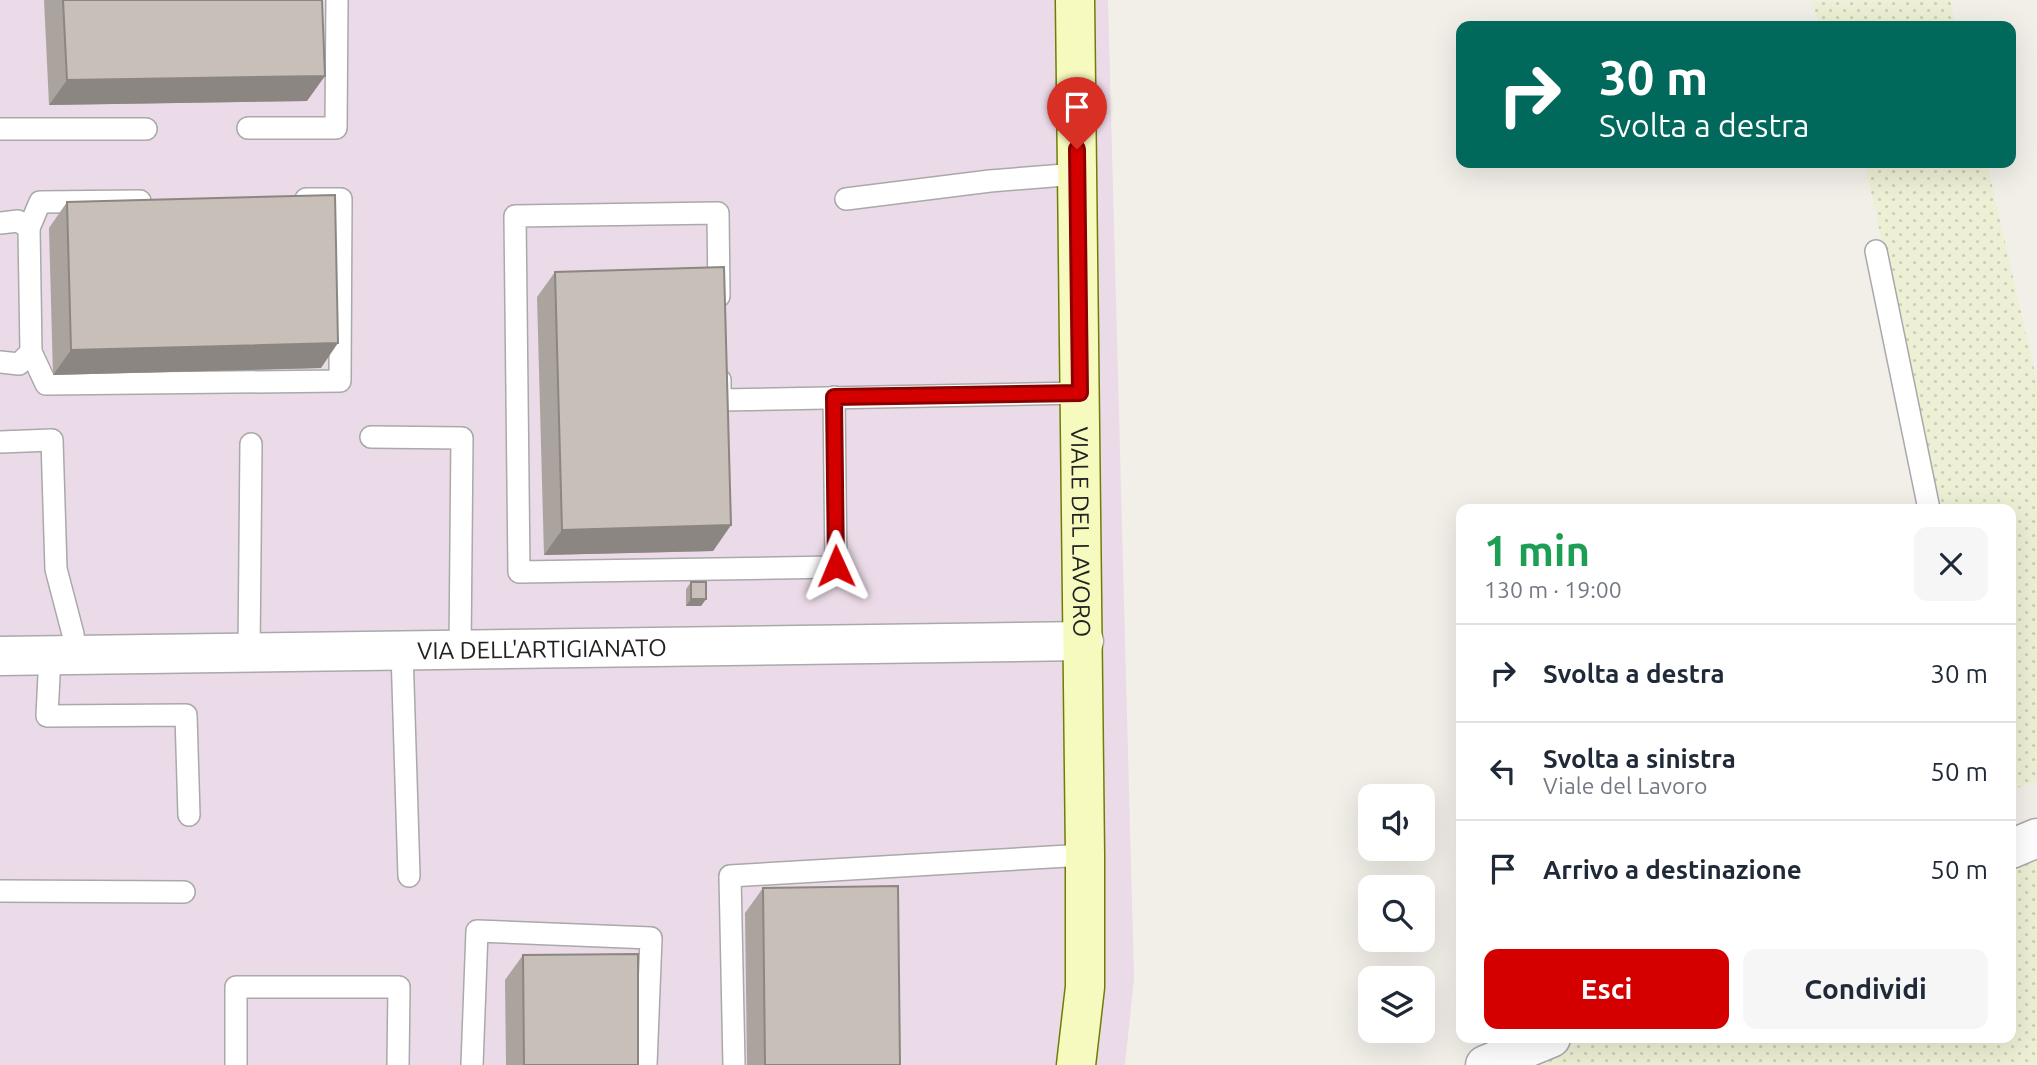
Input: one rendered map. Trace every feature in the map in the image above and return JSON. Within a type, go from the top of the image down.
[{"type":"street","name":"VIALE DEL LAVORO","points":[[1075,0],[1085,855],[1085,987],[1076,1065]]},
{"type":"street","name":"VIA DELL'ARTIGIANATO","points":[[0,656],[1084,641]]},
{"type":"street","points":[[2016,847],[2037,838]]},
{"type":"street","points":[[1485,1065],[1539,1043]]},
{"type":"lane","points":[[248,128],[336,128],[337,0]]},
{"type":"lane","points":[[0,129],[146,129]]},
{"type":"lane","points":[[846,199],[990,181],[1077,174]]},
{"type":"lane","points":[[163,201],[40,202],[29,229],[32,352],[46,384],[340,381],[341,198],[286,199]]},
{"type":"lane","points":[[719,320],[718,213],[515,216],[519,572],[836,566],[834,397]]},
{"type":"lane","points":[[0,223],[18,221],[29,229]]},
{"type":"lane","points":[[1876,251],[1927,504]]},
{"type":"lane","points":[[0,362],[19,364],[32,352]]},
{"type":"lane","points":[[720,359],[720,400],[1080,393]]},
{"type":"lane","points":[[371,437],[462,438],[460,650]]},
{"type":"lane","points":[[0,442],[52,440],[56,569],[73,634],[63,655],[47,716],[186,715],[189,815]]},
{"type":"lane","points":[[249,653],[251,444]]},
{"type":"lane","points":[[402,650],[409,876]]},
{"type":"lane","points":[[734,1065],[730,876],[1085,855]]},
{"type":"lane","points":[[0,891],[184,892]]},
{"type":"lane","points":[[472,1065],[477,931],[651,937],[646,1065]]},
{"type":"lane","points":[[236,1065],[236,988],[399,987],[398,1065]]},
{"type":"shaded area","points":[[0,0],[1108,0],[1134,978],[1125,1065],[0,1065]]},
{"type":"green space","points":[[1950,0],[1955,21],[1819,21],[1811,1]]},
{"type":"green space","points":[[1866,168],[1988,168],[2037,382],[2037,781],[2016,788],[2016,504],[1937,504]]},
{"type":"green space","points":[[2037,847],[2037,1065],[1519,1065],[1573,1043],[2016,1043],[2016,856]]},
{"type":"building","points":[[63,0],[322,0],[325,76],[67,80]]},
{"type":"building","points":[[335,195],[338,343],[71,350],[67,202]]},
{"type":"building","points":[[724,267],[731,525],[562,530],[555,272]]},
{"type":"building","points":[[691,582],[706,582],[706,599],[691,599]]},
{"type":"building","points":[[898,886],[900,1065],[765,1065],[763,888]]},
{"type":"building","points":[[638,954],[638,1065],[524,1065],[523,955]]},
{"type":"route","points":[[836,566],[834,397],[1080,393],[1077,149]]}]
